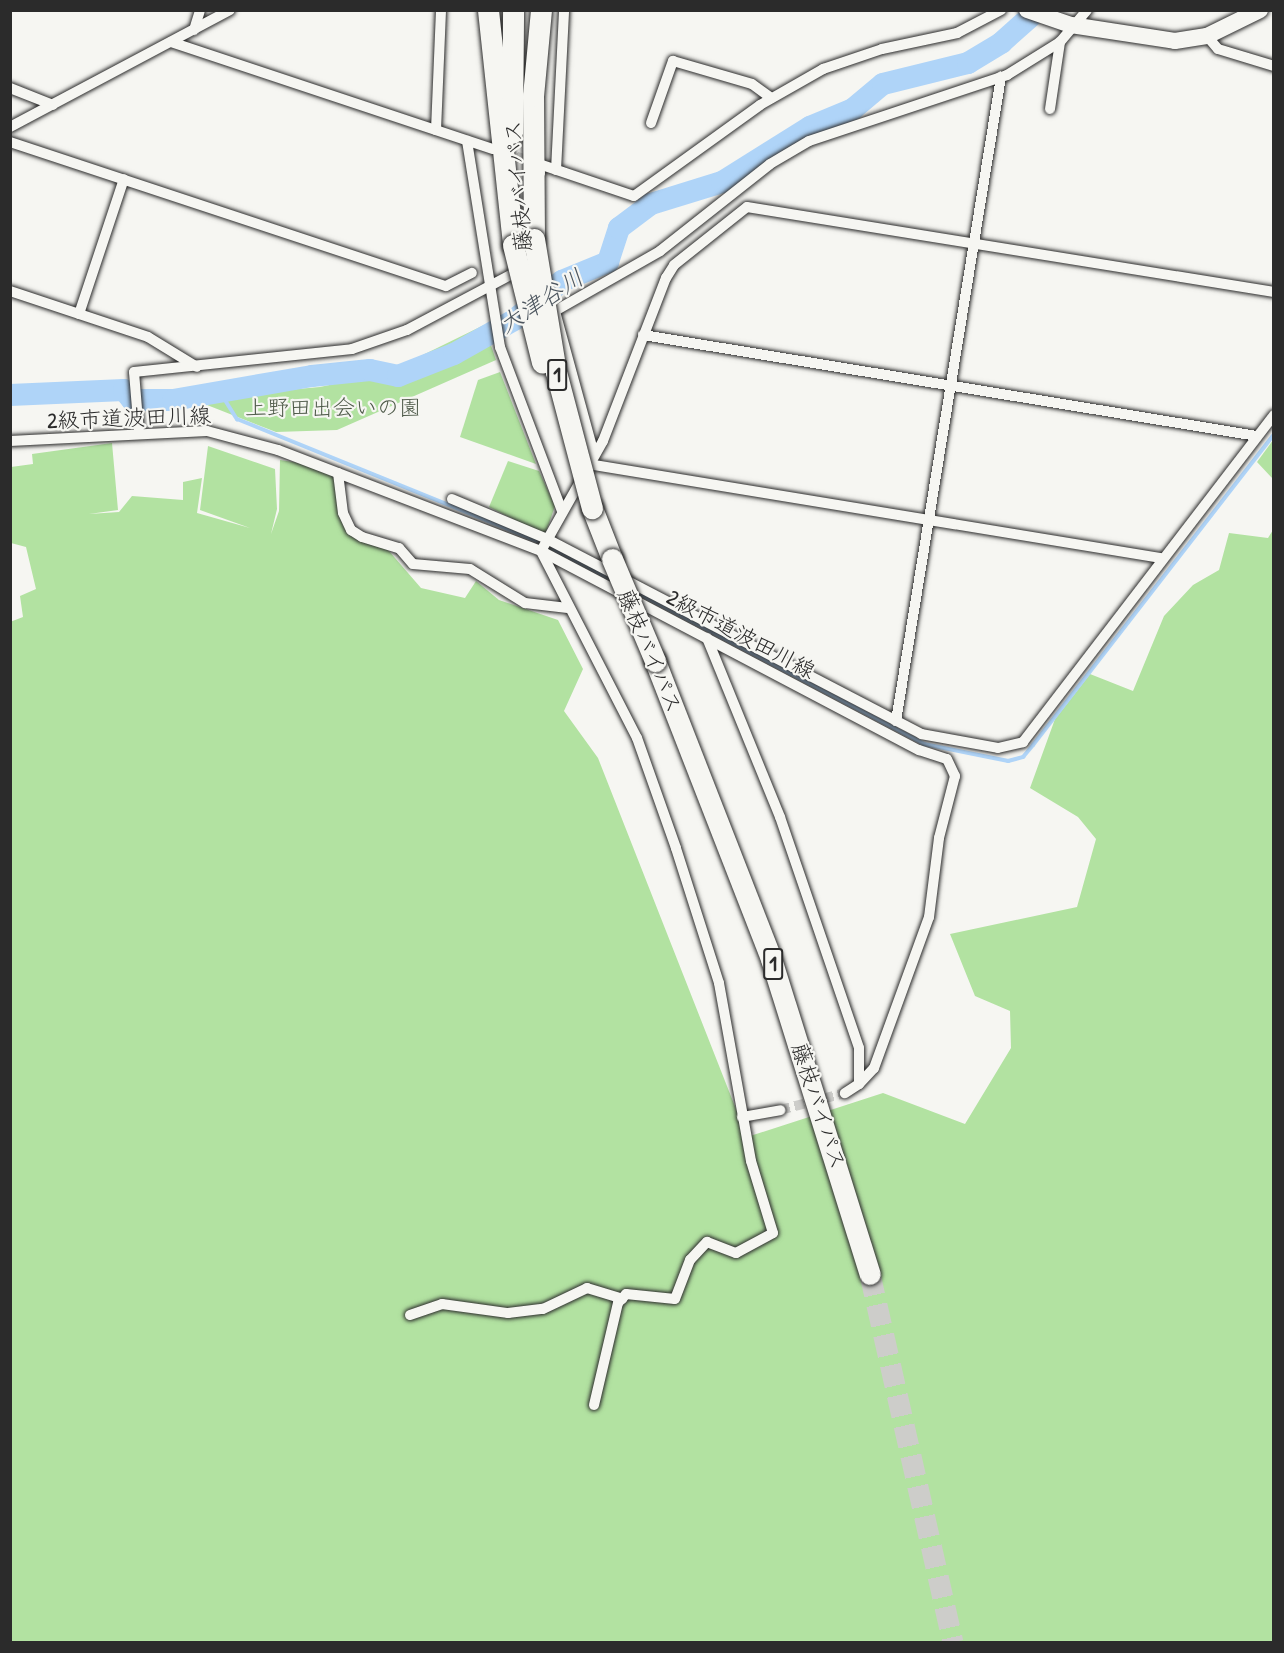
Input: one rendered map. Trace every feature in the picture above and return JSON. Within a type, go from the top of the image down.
[{"type":"highway","name":"1","points":[[488,10],[523,243],[592,508]]},
{"type":"highway","name":"藤枝バイパス","points":[[513,10],[511,120],[523,243],[559,414],[592,508],[655,661],[771,959],[870,1274]]},
{"type":"highway","name":"1","points":[[523,243],[532,96],[541,10]]},
{"type":"main road","points":[[1027,10],[1073,25],[1146,39],[1207,36],[1260,10]]},
{"type":"street","points":[[194,30],[200,10]]},
{"type":"street","points":[[10,127],[230,10]]},
{"type":"street","points":[[436,130],[441,10]]},
{"type":"street","points":[[556,170],[564,10]]},
{"type":"street","points":[[139,433],[134,372],[352,349],[407,330],[512,277],[544,250],[539,164],[634,196],[771,98],[848,59],[957,33],[1001,10]]},
{"type":"street","points":[[591,459],[555,311],[660,250],[771,164],[809,141],[1001,77],[1060,42],[1087,10]]},
{"type":"street","points":[[1207,36],[1218,49],[1274,66]]},
{"type":"street","points":[[171,42],[494,150]]},
{"type":"street","points":[[1050,109],[1060,42]]},
{"type":"street","points":[[651,123],[673,61],[752,84],[771,98]]},
{"type":"street","points":[[896,721],[1001,77]]},
{"type":"street","points":[[10,88],[53,105]]},
{"type":"street","points":[[467,141],[487,289],[500,347],[562,511]]},
{"type":"street","points":[[10,142],[446,286],[472,273]]},
{"type":"street","points":[[79,314],[124,179]]},
{"type":"street","points":[[594,1405],[622,1299],[635,1291],[675,1299],[690,1260],[707,1242],[736,1253],[773,1233],[742,1117],[719,983],[672,837],[637,738],[568,608],[541,551],[591,459],[674,265],[747,207],[1274,292]]},
{"type":"street","points":[[10,291],[148,337],[197,366]]},
{"type":"street","points":[[643,335],[1257,436]]},
{"type":"street","points":[[452,499],[547,539],[896,721],[952,742],[998,748],[1023,742],[1161,558],[1274,415]]},
{"type":"street","name":"2級市道波田川線","points":[[10,441],[207,431],[338,473],[541,551],[919,750],[947,759]]},
{"type":"street","points":[[591,459],[929,520],[1161,558]]},
{"type":"street","points":[[338,473],[343,513],[351,530],[363,537],[399,548],[413,564],[470,569],[525,603],[568,608]]},
{"type":"street","points":[[707,638],[780,817],[859,1048],[859,1084]]},
{"type":"street","points":[[845,1093],[859,1084],[874,1068],[929,916],[939,838],[955,776],[947,759],[952,742]]},
{"type":"street","points":[[742,1117],[780,1110]]},
{"type":"street","points":[[410,1315],[442,1304],[508,1313],[543,1309],[587,1288],[622,1299]]},
{"type":"green space","name":"上野田出会いの園","points":[[484,325],[496,360],[337,430],[276,432],[207,405],[208,397],[320,387],[386,373]]},
{"type":"green space","points":[[500,372],[536,464],[460,437],[478,380]]},
{"type":"green space","points":[[1273,440],[1273,479],[1257,462]]},
{"type":"green space","points":[[112,443],[118,510],[89,514],[119,512],[132,496],[183,500],[183,482],[202,478],[197,513],[250,528],[200,510],[208,446],[275,469],[277,509],[271,534],[279,511],[280,460],[300,463],[336,475],[344,527],[389,551],[421,588],[465,598],[476,581],[499,600],[558,620],[583,669],[564,711],[598,758],[747,1137],[883,1093],[965,1124],[1011,1048],[1010,1011],[975,996],[950,934],[1077,907],[1096,839],[1078,817],[1030,788],[1055,719],[1090,674],[1133,691],[1164,616],[1193,585],[1219,570],[1229,533],[1268,538],[1273,530],[1273,1642],[11,1642],[10,622],[23,617],[20,596],[36,589],[26,547],[11,543],[11,467],[33,464],[32,454]]},
{"type":"green space","points":[[508,461],[539,471],[555,506],[545,535],[489,507]]},
{"type":"waterway","name":"大津谷川","points":[[10,395],[124,390],[132,400],[173,400],[312,376],[370,370],[398,376],[454,354],[514,320],[562,281],[608,262],[619,228],[651,204],[722,182],[810,127],[853,109],[883,84],[968,63],[1001,43],[1038,10]]},
{"type":"waterway","points":[[218,389],[237,419],[540,542],[613,580]]},
{"type":"waterway","points":[[636,592],[924,744],[1008,761],[1023,757],[1033,745],[1274,434]]},
{"type":"tunnel","points":[[502,152],[536,163]]},
{"type":"tunnel","points":[[780,1110],[845,1093]]},
{"type":"tunnel","points":[[870,1274],[953,1642]]}]
